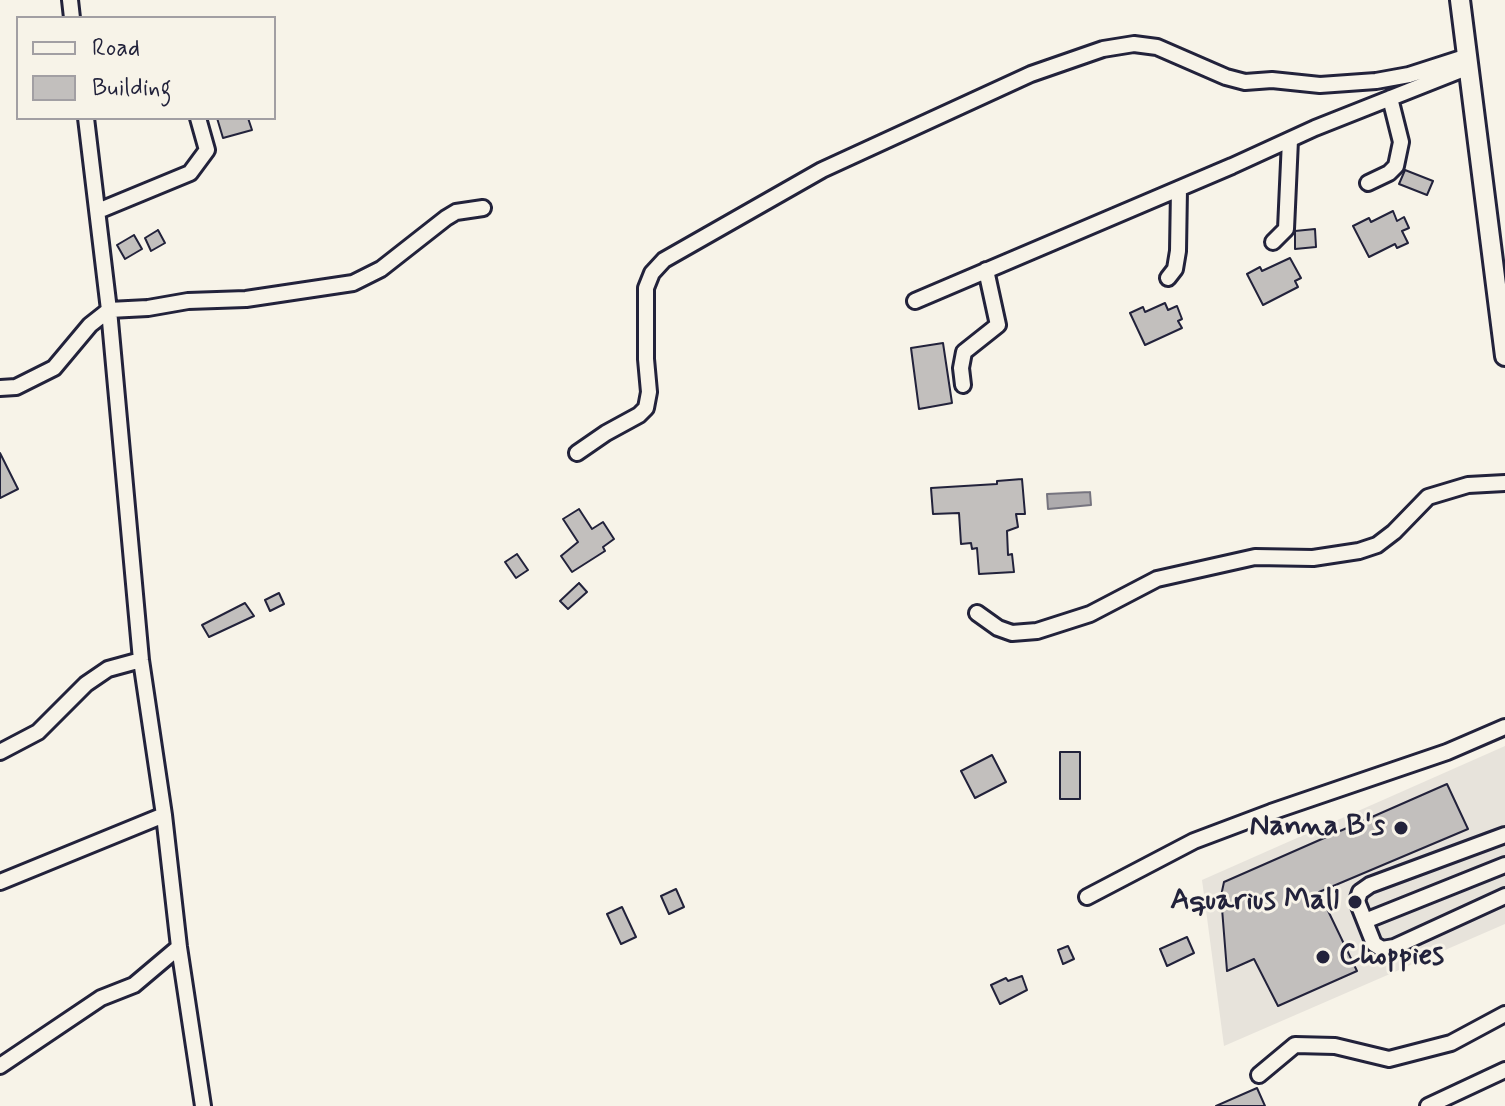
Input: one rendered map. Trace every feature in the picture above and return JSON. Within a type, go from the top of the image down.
[{"type":"main road","points":[[1460,0],[1501,284],[1505,356]]},
{"type":"street","points":[[577,453],[646,408],[649,392],[646,288],[652,273],[664,260],[822,170],[1031,74],[1103,49],[1134,44],[1157,47],[1237,81],[1272,80],[1320,85],[1376,81],[1468,62]]},
{"type":"street","points":[[915,301],[1468,62]]},
{"type":"street","points":[[1368,183],[1396,166],[1401,142],[1390,98]]},
{"type":"street","points":[[86,120],[109,310],[141,660],[203,1106]]},
{"type":"street","points":[[98,211],[190,173],[207,150],[199,120]]},
{"type":"street","points":[[1273,242],[1286,229],[1290,140]]},
{"type":"street","points":[[1168,278],[1175,269],[1178,251],[1179,189]]},
{"type":"street","points":[[0,388],[16,387],[54,368],[90,325],[109,310],[148,308],[188,301],[246,299],[353,283],[381,269],[456,212],[483,208]]},
{"type":"street","points":[[963,385],[961,368],[964,352],[998,325],[986,270]]},
{"type":"street","points":[[977,613],[998,628],[1012,633],[1037,631],[1090,614],[1157,579],[1255,557],[1313,558],[1359,551],[1377,545],[1394,532],[1428,497],[1468,485],[1505,483]]},
{"type":"street","points":[[0,752],[38,732],[86,684],[108,669],[141,660]]},
{"type":"street","points":[[1087,897],[1194,841],[1447,752],[1505,727]]},
{"type":"street","points":[[0,882],[164,815]]},
{"type":"street","points":[[1505,835],[1370,885],[1360,892],[1357,901],[1374,944],[1382,949],[1394,947],[1505,896]]},
{"type":"street","points":[[1365,921],[1505,865]]},
{"type":"street","points":[[0,1066],[101,998],[134,985],[179,947]]},
{"type":"street","points":[[1259,1075],[1295,1045],[1335,1046],[1389,1059],[1451,1043],[1505,1014]]},
{"type":"street","points":[[1428,1106],[1505,1070]]},
{"type":"shaded area","points":[[1090,492],[1091,505],[1048,509],[1047,494]]},
{"type":"shaded area","name":"Aquarius Mall","points":[[1505,746],[1505,924],[1224,1046],[1202,880]]},
{"type":"building","points":[[218,120],[249,120],[252,130],[223,138]]},
{"type":"building","points":[[1405,170],[1433,181],[1427,195],[1399,184]]},
{"type":"building","points":[[1393,211],[1397,221],[1404,217],[1409,228],[1402,231],[1408,243],[1397,248],[1395,244],[1369,257],[1353,226],[1369,218],[1371,222]]},
{"type":"building","points":[[1315,229],[1316,247],[1295,249],[1295,231]]},
{"type":"building","points":[[158,230],[165,243],[151,251],[145,238]]},
{"type":"building","points":[[134,235],[142,249],[125,259],[117,245]]},
{"type":"building","points":[[1290,258],[1301,278],[1295,281],[1298,287],[1263,305],[1247,274],[1260,267],[1262,271]]},
{"type":"building","points":[[1165,303],[1168,310],[1177,306],[1182,328],[1145,345],[1130,313],[1143,307],[1145,312]]},
{"type":"building","points":[[943,343],[952,403],[919,409],[911,348]]},
{"type":"building","points":[[0,453],[18,489],[0,498]]},
{"type":"building","points":[[1022,479],[1025,514],[1016,514],[1018,527],[1007,531],[1008,555],[1012,554],[1014,572],[979,574],[977,548],[972,549],[971,543],[961,544],[959,513],[933,514],[931,488],[997,484],[997,481]]},
{"type":"building","points":[[579,509],[592,529],[603,522],[614,539],[603,547],[605,551],[572,572],[561,556],[578,542],[563,519]]},
{"type":"building","points":[[517,554],[528,570],[516,578],[505,562]]},
{"type":"building","points":[[579,583],[587,592],[568,609],[560,601]]},
{"type":"building","points":[[279,593],[284,604],[270,611],[265,600]]},
{"type":"building","points":[[245,603],[254,616],[209,637],[202,625]]},
{"type":"building","points":[[1060,752],[1080,752],[1080,799],[1060,799]]},
{"type":"building","points":[[992,755],[1006,782],[975,798],[961,771]]},
{"type":"building","points":[[1447,784],[1468,829],[1319,892],[1357,971],[1278,1006],[1254,959],[1227,971],[1221,896],[1224,882]]},
{"type":"building","points":[[676,889],[684,907],[669,914],[661,896]]},
{"type":"building","points":[[622,907],[636,937],[621,944],[607,914]]},
{"type":"building","points":[[1187,937],[1194,953],[1167,966],[1160,949]]},
{"type":"building","points":[[1068,946],[1074,959],[1063,964],[1058,950]]},
{"type":"building","points":[[1022,976],[1027,990],[1000,1004],[991,985],[1006,978],[1008,981]]},
{"type":"building","points":[[1257,1088],[1265,1106],[1216,1106]]},
{"type":"place","name":"Nanna B's","points":[[1401,828]]},
{"type":"place","name":"Aquarius Mall","points":[[1355,902]]},
{"type":"place","name":"Choppies","points":[[1323,957]]}]
